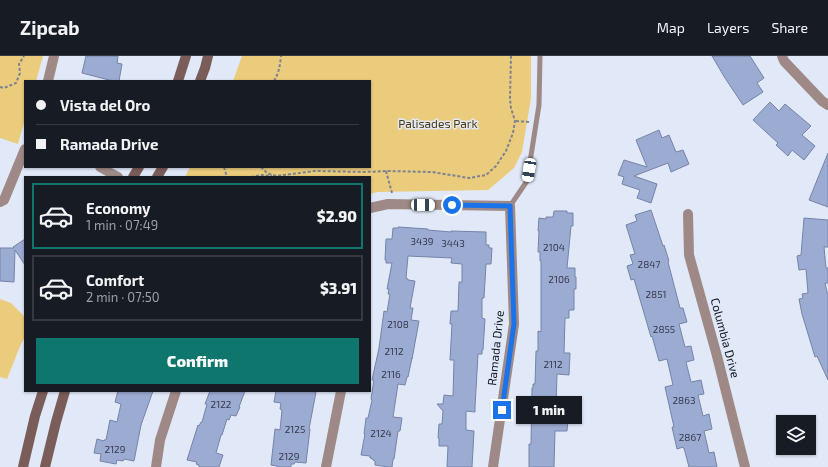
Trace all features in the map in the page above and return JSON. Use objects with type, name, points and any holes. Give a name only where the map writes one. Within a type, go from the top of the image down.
[{"type":"main road","points":[[178,80],[186,56]]},
{"type":"main road","points":[[200,80],[208,56]]},
{"type":"main road","points":[[23,467],[35,416],[43,392]]},
{"type":"main road","points":[[45,467],[65,392]]},
{"type":"street","points":[[48,80],[54,56]]},
{"type":"street","points":[[782,56],[784,61],[822,101],[828,105]]},
{"type":"street","points":[[0,202],[4,200],[24,151]]},
{"type":"street","points":[[102,168],[116,176]]},
{"type":"street","points":[[371,208],[388,204],[510,206]]},
{"type":"street","name":"Ramada Drive","points":[[493,467],[514,324],[510,206]]},
{"type":"street","name":"Columbia Drive","points":[[688,214],[689,255],[717,356],[745,467]]},
{"type":"street","points":[[156,467],[160,440],[176,392]]},
{"type":"street","points":[[326,467],[341,392]]},
{"type":"lane","points":[[510,206],[527,181],[539,105],[540,56]]},
{"type":"path","points":[[0,87],[4,88],[16,83],[20,73],[19,64],[24,56]]},
{"type":"path","points":[[275,80],[278,74],[281,56]]},
{"type":"path","points":[[256,176],[276,176],[315,171],[432,172],[469,178],[486,175],[496,166],[506,151],[513,133],[515,121],[510,100],[511,56]]},
{"type":"path","points":[[515,121],[536,123]]},
{"type":"path","points":[[262,168],[267,173],[276,176]]},
{"type":"path","points":[[386,171],[394,204]]},
{"type":"green space","points":[[0,56],[43,56],[36,80],[24,80],[24,123],[18,144],[0,138]]},
{"type":"green space","name":"Palisades Park","points":[[242,56],[531,56],[531,98],[522,152],[514,168],[488,190],[377,192],[371,194],[371,176],[186,176],[190,168],[371,168],[371,80],[233,80]]},
{"type":"green space","points":[[0,299],[11,303],[24,316],[24,339],[7,379],[0,377]]},
{"type":"building","points":[[86,56],[118,56],[117,63],[122,64],[119,80],[109,80],[82,73]]},
{"type":"building","points":[[712,56],[750,56],[764,78],[757,83],[763,92],[743,105]]},
{"type":"building","points":[[770,102],[779,111],[785,104],[811,126],[802,135],[815,146],[804,160],[792,150],[788,156],[776,145],[778,143],[753,120]]},
{"type":"building","points":[[659,130],[662,138],[669,135],[676,152],[683,150],[689,164],[671,172],[668,163],[634,176],[657,184],[651,203],[637,198],[640,190],[622,184],[624,177],[618,175],[624,160],[647,167],[636,140]]},
{"type":"building","points":[[828,153],[828,207],[809,200]]},
{"type":"building","points":[[651,210],[669,261],[668,262],[680,308],[683,308],[687,322],[679,324],[685,347],[691,346],[694,360],[686,362],[691,382],[701,380],[704,394],[698,395],[703,416],[709,414],[712,429],[704,431],[709,453],[714,452],[717,467],[689,467],[684,448],[677,449],[672,427],[674,427],[665,387],[673,385],[667,359],[659,361],[634,279],[631,280],[627,266],[633,264],[630,255],[635,254],[626,225],[637,221],[635,215]]},
{"type":"building","points":[[554,211],[567,211],[567,213],[573,213],[573,226],[571,226],[567,268],[575,268],[576,289],[574,289],[574,310],[569,310],[569,318],[565,318],[564,353],[570,353],[569,375],[557,374],[556,408],[571,408],[571,416],[568,419],[567,431],[555,431],[554,467],[529,467],[532,388],[533,384],[535,384],[538,331],[541,332],[541,261],[540,252],[538,252],[539,218],[546,219],[546,217],[553,217]]},
{"type":"building","points":[[804,218],[828,220],[828,247],[824,247],[826,268],[828,268],[828,283],[825,283],[828,296],[828,380],[817,356],[815,357],[799,299],[803,298],[802,294],[808,293],[806,269],[799,270],[797,256],[801,255]]},
{"type":"building","points":[[398,227],[451,232],[486,232],[486,245],[489,245],[489,248],[492,248],[491,264],[486,264],[484,298],[482,298],[482,318],[485,319],[483,350],[482,354],[478,354],[475,412],[466,411],[466,430],[474,431],[472,467],[447,467],[448,446],[439,446],[438,438],[439,424],[442,424],[443,411],[437,404],[443,404],[444,395],[453,396],[454,360],[450,360],[452,324],[450,324],[451,311],[458,311],[459,282],[462,282],[462,264],[451,263],[452,258],[408,256],[406,278],[408,280],[415,281],[410,308],[413,308],[411,320],[419,321],[408,377],[405,385],[398,384],[393,417],[402,418],[400,431],[398,431],[392,467],[375,465],[375,461],[370,458],[370,456],[361,455],[366,418],[368,418],[372,400],[374,380],[372,380],[379,348],[384,311],[387,312],[390,294],[388,294],[389,289],[387,289],[392,263],[386,263],[385,260],[386,239],[392,239],[393,228]]},
{"type":"building","points":[[24,240],[24,264],[15,250],[14,282],[0,281],[0,248],[14,248],[13,247]]},
{"type":"building","points":[[118,392],[153,392],[141,425],[134,461],[124,459],[123,461],[117,460],[116,464],[100,461],[101,454],[94,453],[97,439],[104,441],[106,440],[110,420],[117,422],[121,404],[115,402]]},
{"type":"building","points":[[210,392],[245,392],[236,416],[231,415],[229,420],[227,419],[221,435],[216,453],[223,455],[219,467],[199,467],[199,465],[196,464],[197,462],[187,460],[198,425],[199,426],[202,422],[207,404],[205,404]]},
{"type":"building","points":[[276,392],[316,392],[309,429],[306,463],[295,462],[294,464],[291,464],[291,467],[277,467],[271,465],[275,429],[280,430],[282,410],[280,409],[281,403],[274,402]]},
{"type":"route","points":[[452,205],[510,206],[514,324],[502,410]]}]
